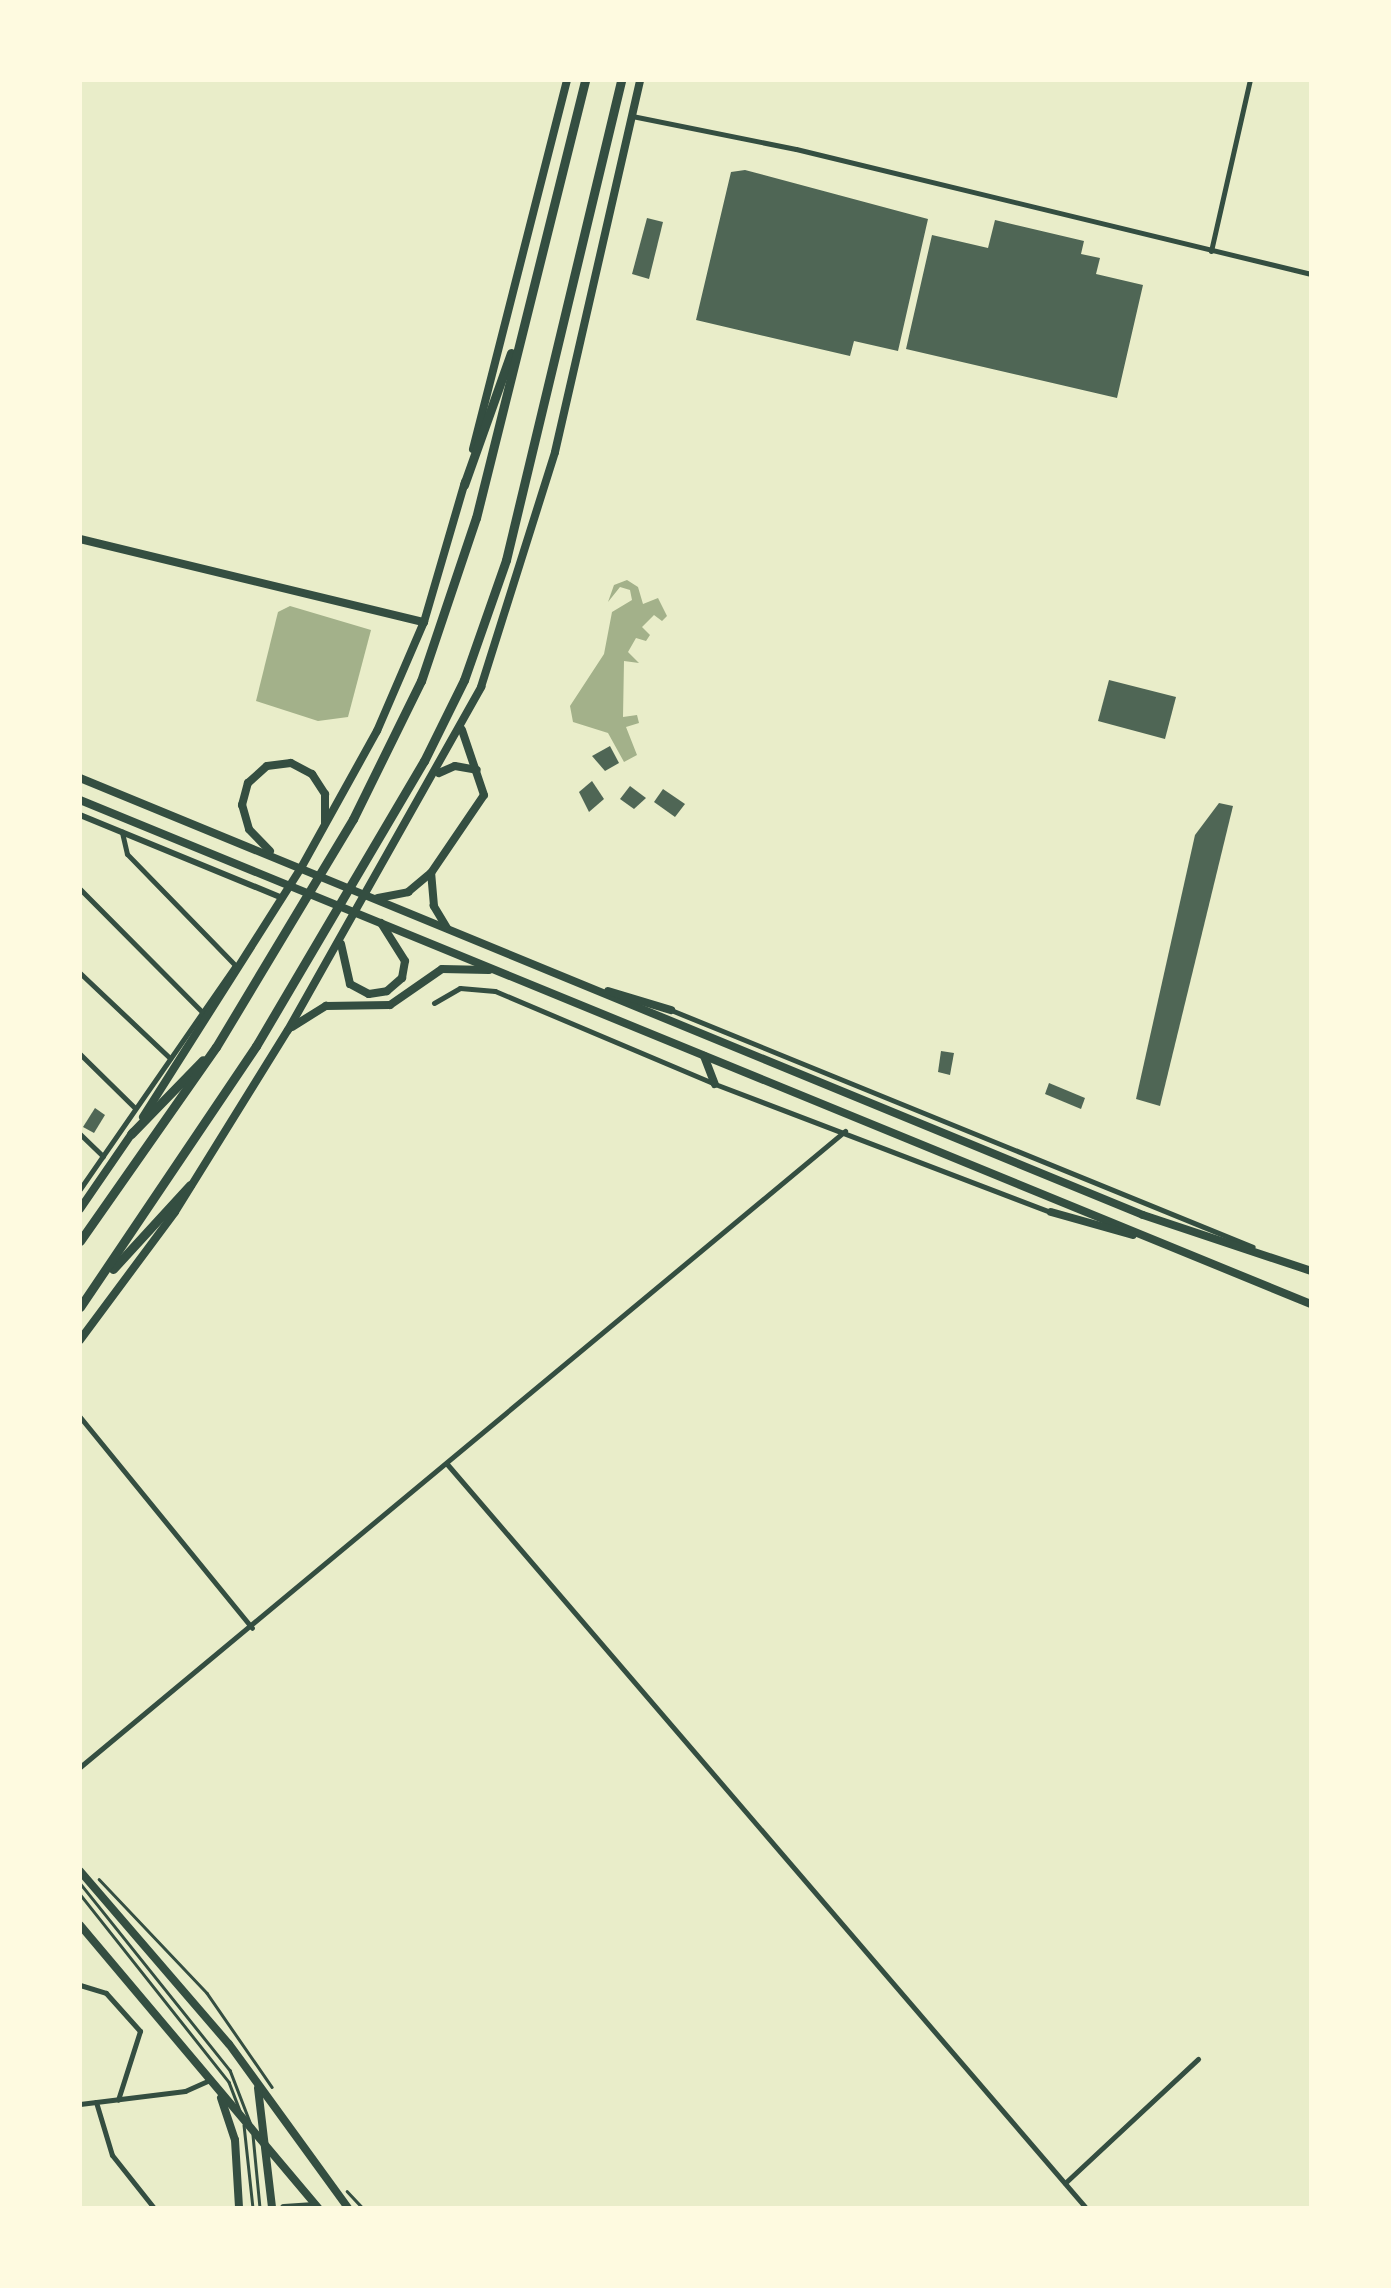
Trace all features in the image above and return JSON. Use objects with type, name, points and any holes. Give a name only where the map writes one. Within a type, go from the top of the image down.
[{"type":"highway","points":[[80,1241],[216,1047],[353,820],[420,681],[467,552],[585,80]]},
{"type":"highway","points":[[88,1297],[256,1046],[424,762],[464,680],[506,560],[621,80]]},
{"type":"highway","points":[[464,485],[526,313]]},
{"type":"highway","points":[[131,1134],[216,1047]]},
{"type":"highway","points":[[80,1307],[190,1186]]},
{"type":"main road","points":[[80,1209],[256,942],[377,732],[424,622],[464,485],[567,80]]},
{"type":"main road","points":[[80,1340],[190,1186],[288,1030],[462,729],[531,544],[640,80]]},
{"type":"main road","points":[[80,539],[424,622]]},
{"type":"main road","points":[[375,898],[408,892],[431,874],[450,838],[480,806],[479,772],[462,729]]},
{"type":"main road","points":[[281,859],[254,835],[242,812],[245,790],[263,768],[285,762],[312,774],[325,794],[324,827]]},
{"type":"main road","points":[[438,773],[462,766],[479,772]]},
{"type":"main road","points":[[80,778],[1143,1215],[1253,1247],[1311,1270]]},
{"type":"main road","points":[[80,800],[1311,1304]]},
{"type":"main road","points":[[431,874],[432,898],[447,928]]},
{"type":"main road","points":[[342,938],[340,960],[350,984],[369,994],[387,992],[402,978],[404,955],[378,920]]},
{"type":"main road","points":[[236,965],[256,942]]},
{"type":"main road","points":[[288,1030],[326,1006],[390,1005],[442,969],[502,972]]},
{"type":"main road","points":[[587,986],[670,1010]]},
{"type":"main road","points":[[704,1056],[715,1084]]},
{"type":"main road","points":[[1050,1212],[1148,1238]]},
{"type":"main road","points":[[80,1872],[256,2079],[348,2208]]},
{"type":"main road","points":[[80,1924],[318,2207]]},
{"type":"main road","points":[[256,2079],[268,2148],[272,2208]]},
{"type":"main road","points":[[218,2090],[234,2136],[239,2208]]},
{"type":"main road","points":[[284,2208],[318,2207]]},
{"type":"street","points":[[1210,251],[1250,80]]},
{"type":"street","points":[[631,116],[796,149],[1311,274]]},
{"type":"street","points":[[80,815],[282,898]]},
{"type":"street","points":[[80,1189],[236,965],[127,854],[122,832]]},
{"type":"street","points":[[80,889],[201,1011]]},
{"type":"street","points":[[80,972],[170,1058]]},
{"type":"street","points":[[434,1003],[460,988],[496,991],[715,1084],[846,1130],[1050,1212]]},
{"type":"street","points":[[670,1010],[1253,1247]]},
{"type":"street","points":[[80,1054],[135,1108]]},
{"type":"street","points":[[80,1767],[252,1628],[846,1130]]},
{"type":"street","points":[[80,1134],[103,1156]]},
{"type":"street","points":[[80,1417],[252,1628]]},
{"type":"street","points":[[447,1464],[1086,2208]]},
{"type":"street","points":[[80,1985],[106,1993],[140,2031],[118,2100]]},
{"type":"street","points":[[1065,2184],[1198,2059]]},
{"type":"street","points":[[80,2104],[185,2091],[210,2080]]},
{"type":"street","points":[[96,2102],[112,2155],[149,2207]]},
{"type":"lane","points":[[80,1882],[230,2070],[252,2128],[260,2208]]},
{"type":"lane","points":[[80,1894],[229,2082],[243,2118],[253,2208]]},
{"type":"shaded area","points":[[627,580],[638,587],[643,604],[658,598],[667,616],[662,621],[654,615],[642,627],[650,635],[646,641],[636,638],[628,652],[639,663],[624,661],[623,717],[637,715],[639,723],[626,727],[637,755],[624,762],[608,733],[573,722],[570,706],[604,654],[612,612],[632,600],[630,590],[620,587],[608,602],[614,585]]},
{"type":"shaded area","points":[[290,606],[371,630],[348,717],[318,721],[256,701],[278,612]]},
{"type":"building","points":[[745,170],[928,219],[898,351],[854,341],[850,356],[696,320],[731,172]]},
{"type":"building","points":[[647,218],[663,222],[649,279],[632,274]]},
{"type":"building","points":[[995,220],[1084,241],[1081,254],[1100,258],[1096,274],[1143,285],[1117,398],[906,349],[932,235],[988,248]]},
{"type":"building","points":[[1109,680],[1176,697],[1165,739],[1098,721]]},
{"type":"building","points":[[610,746],[619,763],[605,771],[592,756]]},
{"type":"building","points":[[592,781],[604,799],[589,812],[579,792]]},
{"type":"building","points":[[630,786],[646,798],[634,809],[620,799]]},
{"type":"building","points":[[663,789],[685,804],[675,817],[654,802]]},
{"type":"building","points":[[1219,803],[1233,806],[1160,1106],[1136,1099],[1195,835]]},
{"type":"building","points":[[941,1051],[954,1053],[950,1075],[938,1072]]},
{"type":"building","points":[[1049,1083],[1085,1098],[1081,1109],[1045,1094]]},
{"type":"building","points":[[95,1108],[105,1115],[94,1133],[83,1127]]}]
